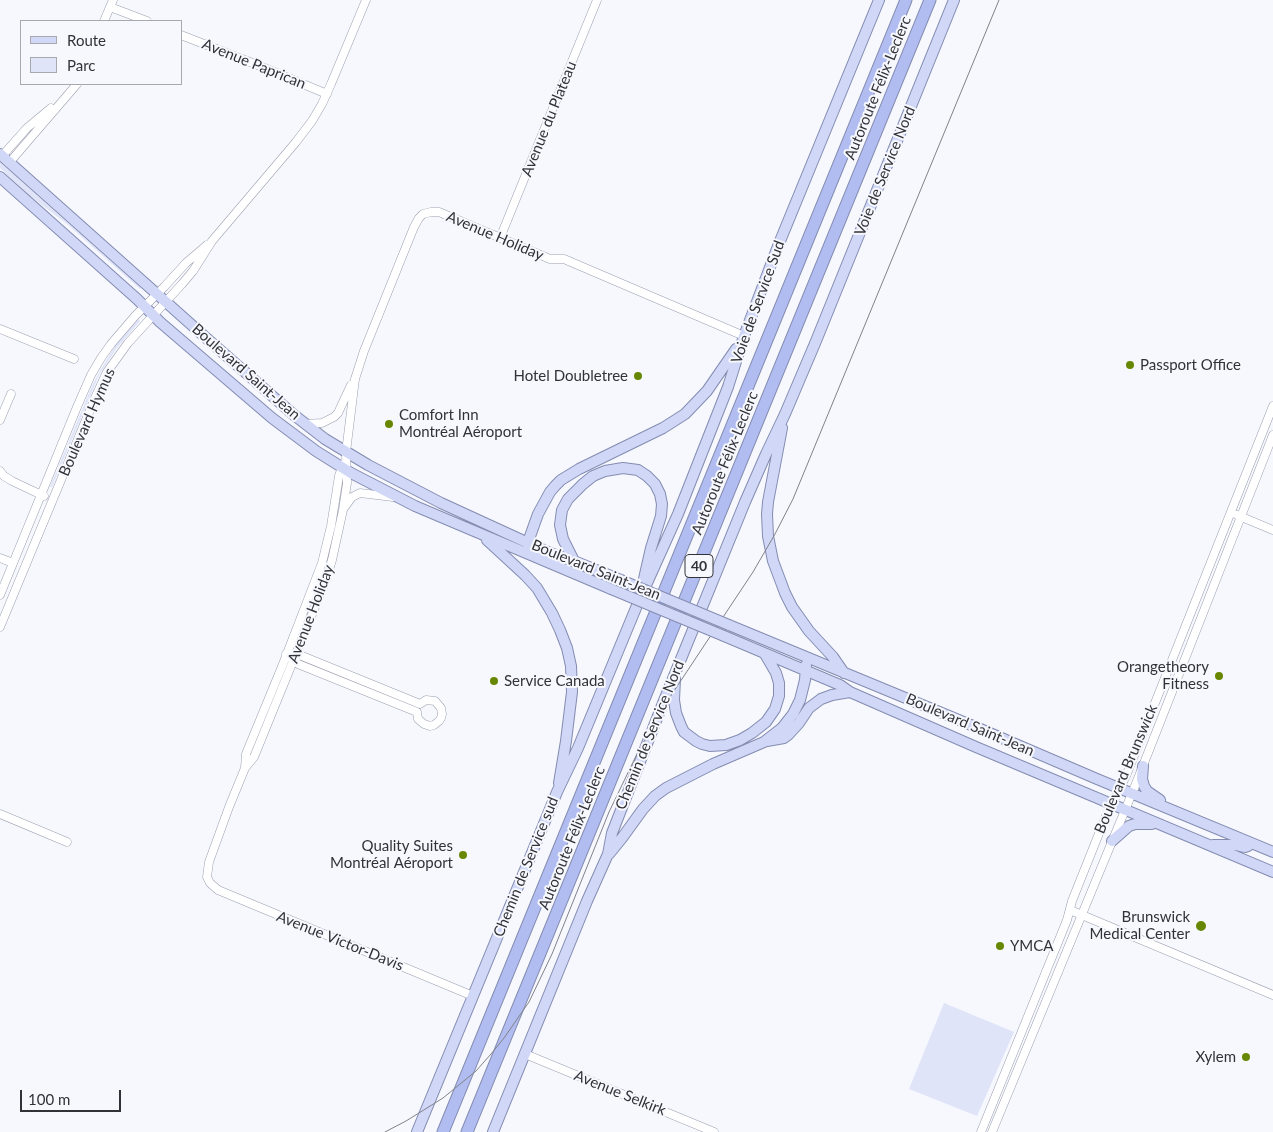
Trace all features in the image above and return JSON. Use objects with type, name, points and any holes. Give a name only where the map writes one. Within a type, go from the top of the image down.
[{"type":"highway","name":"Autoroute Félix-Leclerc","points":[[443,1132],[906,0]]},
{"type":"highway","name":"Autoroute Félix-Leclerc","points":[[467,1132],[930,0]]},
{"type":"main road","name":"Voie de Service Sud","points":[[638,603],[662,552],[728,387],[744,336],[778,246],[879,0]]},
{"type":"main road","name":"Voie de Service Nord","points":[[816,341],[954,0]]},
{"type":"main road","name":"Boulevard Saint-Jean","points":[[4,158],[305,424],[346,452],[409,487],[558,556],[616,578],[1273,852]]},
{"type":"main road","name":"Boulevard Saint-Jean","points":[[0,176],[153,315],[240,390],[286,429],[344,469],[434,516],[806,670],[850,692],[1273,872]]},
{"type":"main road","points":[[531,556],[528,542],[534,522],[550,492],[561,480],[663,428],[685,414],[700,400],[713,383],[744,336]]},
{"type":"main road","name":"Chemin de Service Nord","points":[[493,1132],[608,854],[612,833],[675,673],[745,502],[816,341]]},
{"type":"main road","points":[[785,414],[768,502],[767,526],[772,554],[783,588],[792,607],[844,673]]},
{"type":"main road","points":[[574,561],[563,539],[560,525],[562,510],[568,499],[593,476],[605,471],[628,468],[643,473],[658,489],[662,509],[638,603]]},
{"type":"main road","points":[[483,536],[537,588],[552,613],[567,648],[571,666],[572,692],[557,792]]},
{"type":"main road","name":"Chemin de Service sud","points":[[417,1132],[557,792],[578,748],[638,603]]},
{"type":"main road","points":[[675,673],[674,700],[676,712],[684,732],[702,744],[710,746],[726,745],[752,733],[766,722],[775,709],[779,696],[779,683],[776,673],[765,654]]},
{"type":"main road","points":[[764,742],[782,728],[797,707],[803,694],[806,658]]},
{"type":"main road","points":[[608,854],[622,838],[642,809],[666,788],[764,742],[784,738],[799,723],[809,708],[821,699],[850,692]]},
{"type":"main road","points":[[1142,766],[1142,782],[1147,791],[1184,815]]},
{"type":"main road","points":[[1112,841],[1129,826],[1156,823]]},
{"type":"main road","points":[[1208,845],[1236,845],[1243,847],[1250,843]]},
{"type":"street","name":"Boulevard Hymus","points":[[0,627],[103,379],[121,352],[193,271],[212,241],[301,136],[316,115],[327,94],[366,0]]},
{"type":"street","name":"Avenue du Plateau","points":[[500,238],[597,0]]},
{"type":"street","points":[[104,20],[112,3],[144,20]]},
{"type":"street","name":"Avenue Paprican","points":[[182,35],[327,94]]},
{"type":"street","points":[[4,158],[76,85]]},
{"type":"street","name":"Avenue Holiday","points":[[210,883],[207,877],[208,867],[245,768],[246,754],[322,563],[344,469],[355,379],[372,330],[414,226],[421,216],[431,212],[439,212],[550,259],[564,259],[744,336]]},
{"type":"street","name":"Boulevard Hymus","points":[[0,595],[96,366],[114,340],[144,306],[186,263],[212,241]]},
{"type":"street","points":[[0,329],[74,359]]},
{"type":"street","points":[[305,424],[322,423],[334,417],[338,413],[355,379]]},
{"type":"street","points":[[0,420],[11,394]]},
{"type":"street","name":"Boulevard Brunswick","points":[[982,1130],[1067,920],[1072,901],[1106,816],[1120,788],[1273,406]]},
{"type":"street","name":"Boulevard Brunswick","points":[[992,1132],[1112,841],[1273,435]]},
{"type":"street","name":"Avenue Holiday","points":[[245,768],[254,757],[329,570],[336,547],[343,510],[347,483],[344,469]]},
{"type":"street","points":[[0,471],[12,481],[53,500]]},
{"type":"street","points":[[343,510],[352,497],[360,493],[396,497]]},
{"type":"street","points":[[1231,512],[1273,530]]},
{"type":"street","points":[[0,558],[13,563]]},
{"type":"street","points":[[286,654],[294,658],[298,664],[418,708]]},
{"type":"street","points":[[0,814],[67,842]]},
{"type":"street","name":"Avenue Victor-Davis","points":[[210,883],[218,890],[248,903],[473,996]]},
{"type":"street","points":[[1070,910],[1273,995]]},
{"type":"street","name":"Avenue Selkirk","points":[[525,1054],[714,1132]]},
{"type":"street","points":[[982,1130],[992,1132]]},
{"type":"green space","points":[[0,162],[141,288],[67,224],[30,196],[0,168]]},
{"type":"green space","points":[[138,319],[140,321],[116,349],[99,375],[52,487],[50,487],[92,386],[118,342]]},
{"type":"green space","points":[[944,1003],[1014,1032],[977,1116],[909,1089]]},
{"type":"tram line","points":[[385,1132],[443,1098],[476,1071],[504,1038],[529,1002],[552,954],[609,812],[636,756],[664,706],[753,572],[793,499],[999,0]]},
{"type":"place","name":"Passport Office","points":[[1130,365]]},
{"type":"place","name":"Hotel Doubletree","points":[[638,376]]},
{"type":"place","name":"Comfort Inn Montréal Aéroport","points":[[389,424]]},
{"type":"place","name":"Orangetheory Fitness","points":[[1219,676]]},
{"type":"place","name":"Service Canada","points":[[494,681]]},
{"type":"place","name":"Quality Suites Montréal Aéroport","points":[[463,855]]},
{"type":"place","name":"Brunswick Medical Center","points":[[1201,926]]},
{"type":"place","name":"YMCA","points":[[1000,946]]},
{"type":"place","name":"Xylem","points":[[1246,1057]]}]
